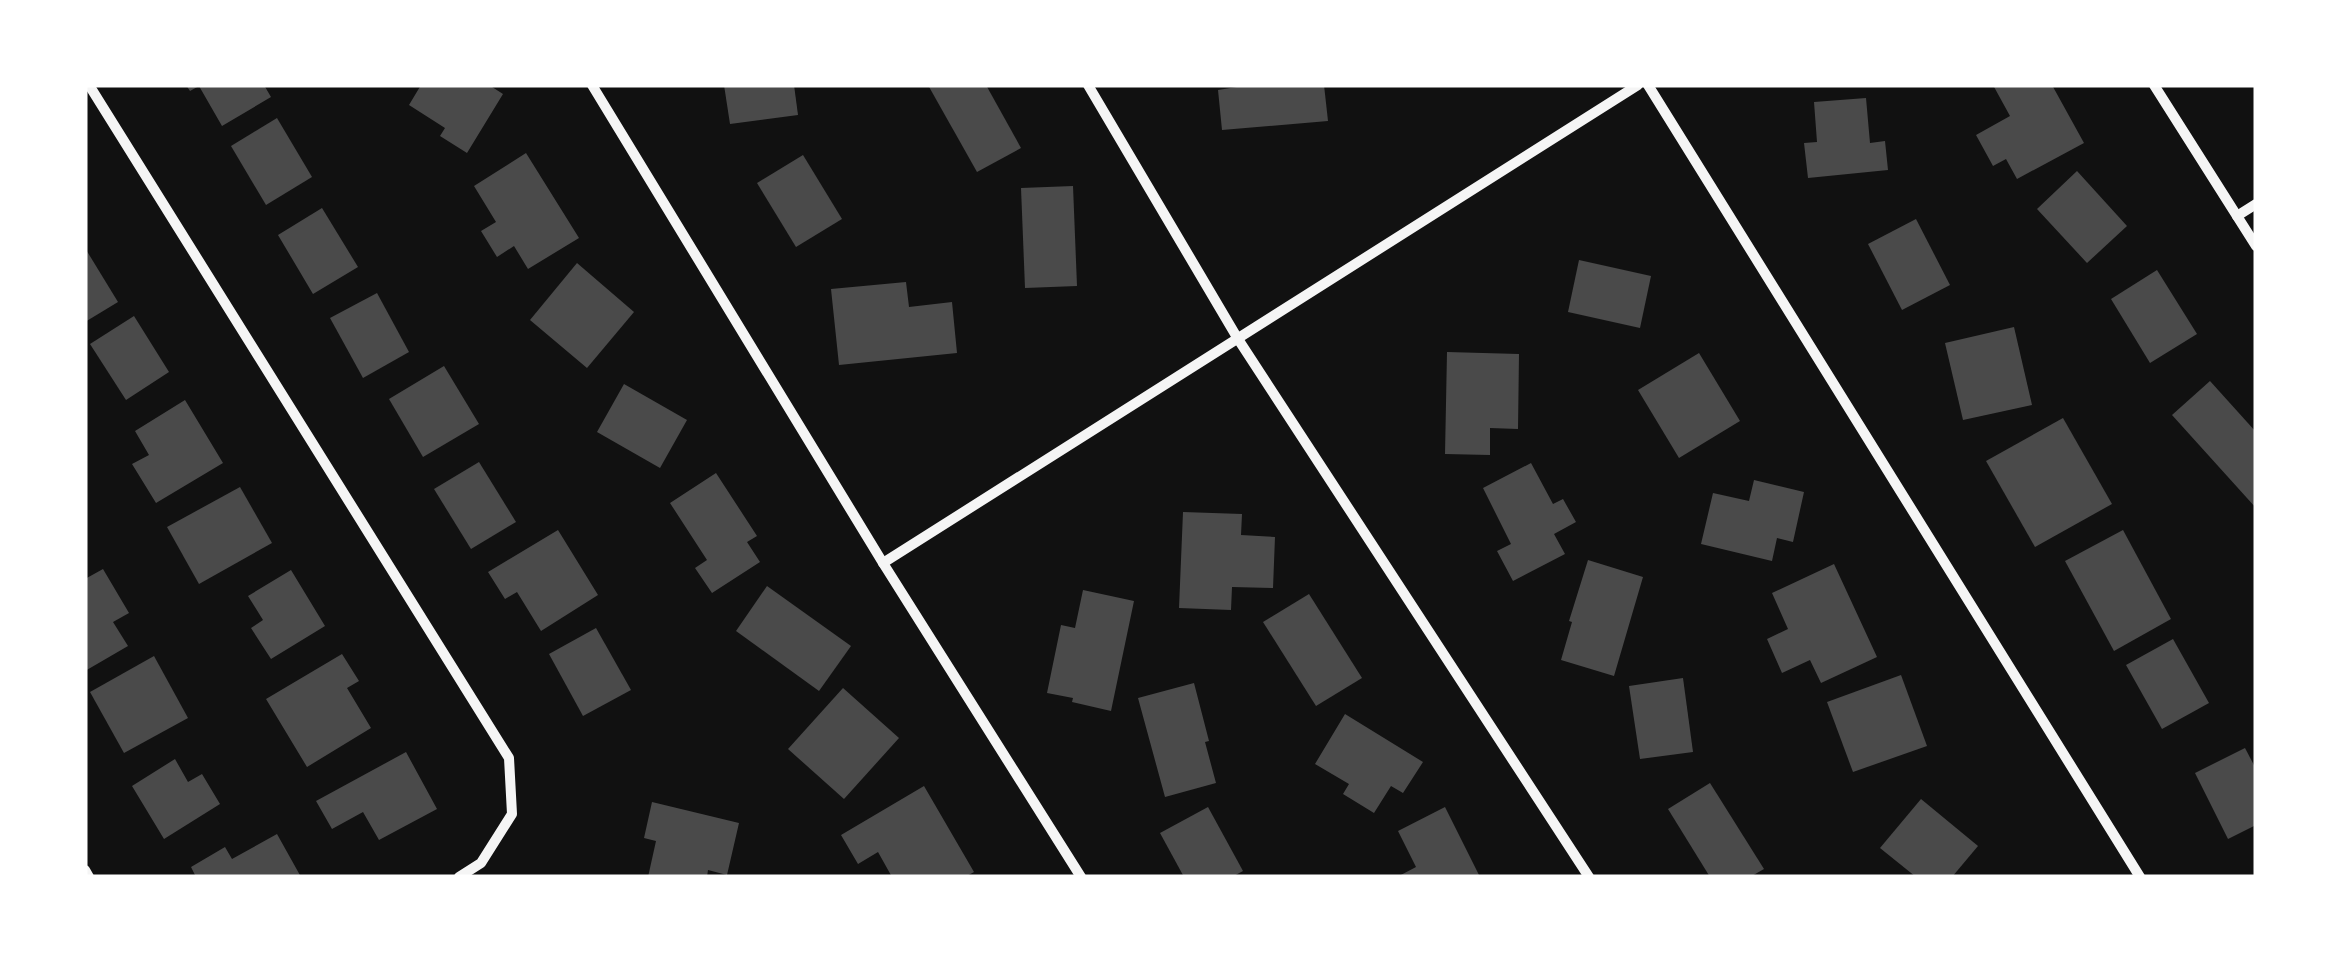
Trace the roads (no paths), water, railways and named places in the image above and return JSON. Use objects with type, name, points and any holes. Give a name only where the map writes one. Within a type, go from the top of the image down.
[{"type":"street","points":[[90,85],[509,758],[512,814],[481,863],[459,877]]},
{"type":"street","points":[[592,85],[883,563],[1081,877]]},
{"type":"street","points":[[1088,85],[1238,339],[1589,877]]},
{"type":"street","points":[[883,563],[1638,85]]},
{"type":"street","points":[[1648,85],[2140,877]]},
{"type":"street","points":[[2154,85],[2256,246]]},
{"type":"street","points":[[2236,216],[2256,204]]},
{"type":"street","points":[[85,870],[89,877]]}]
